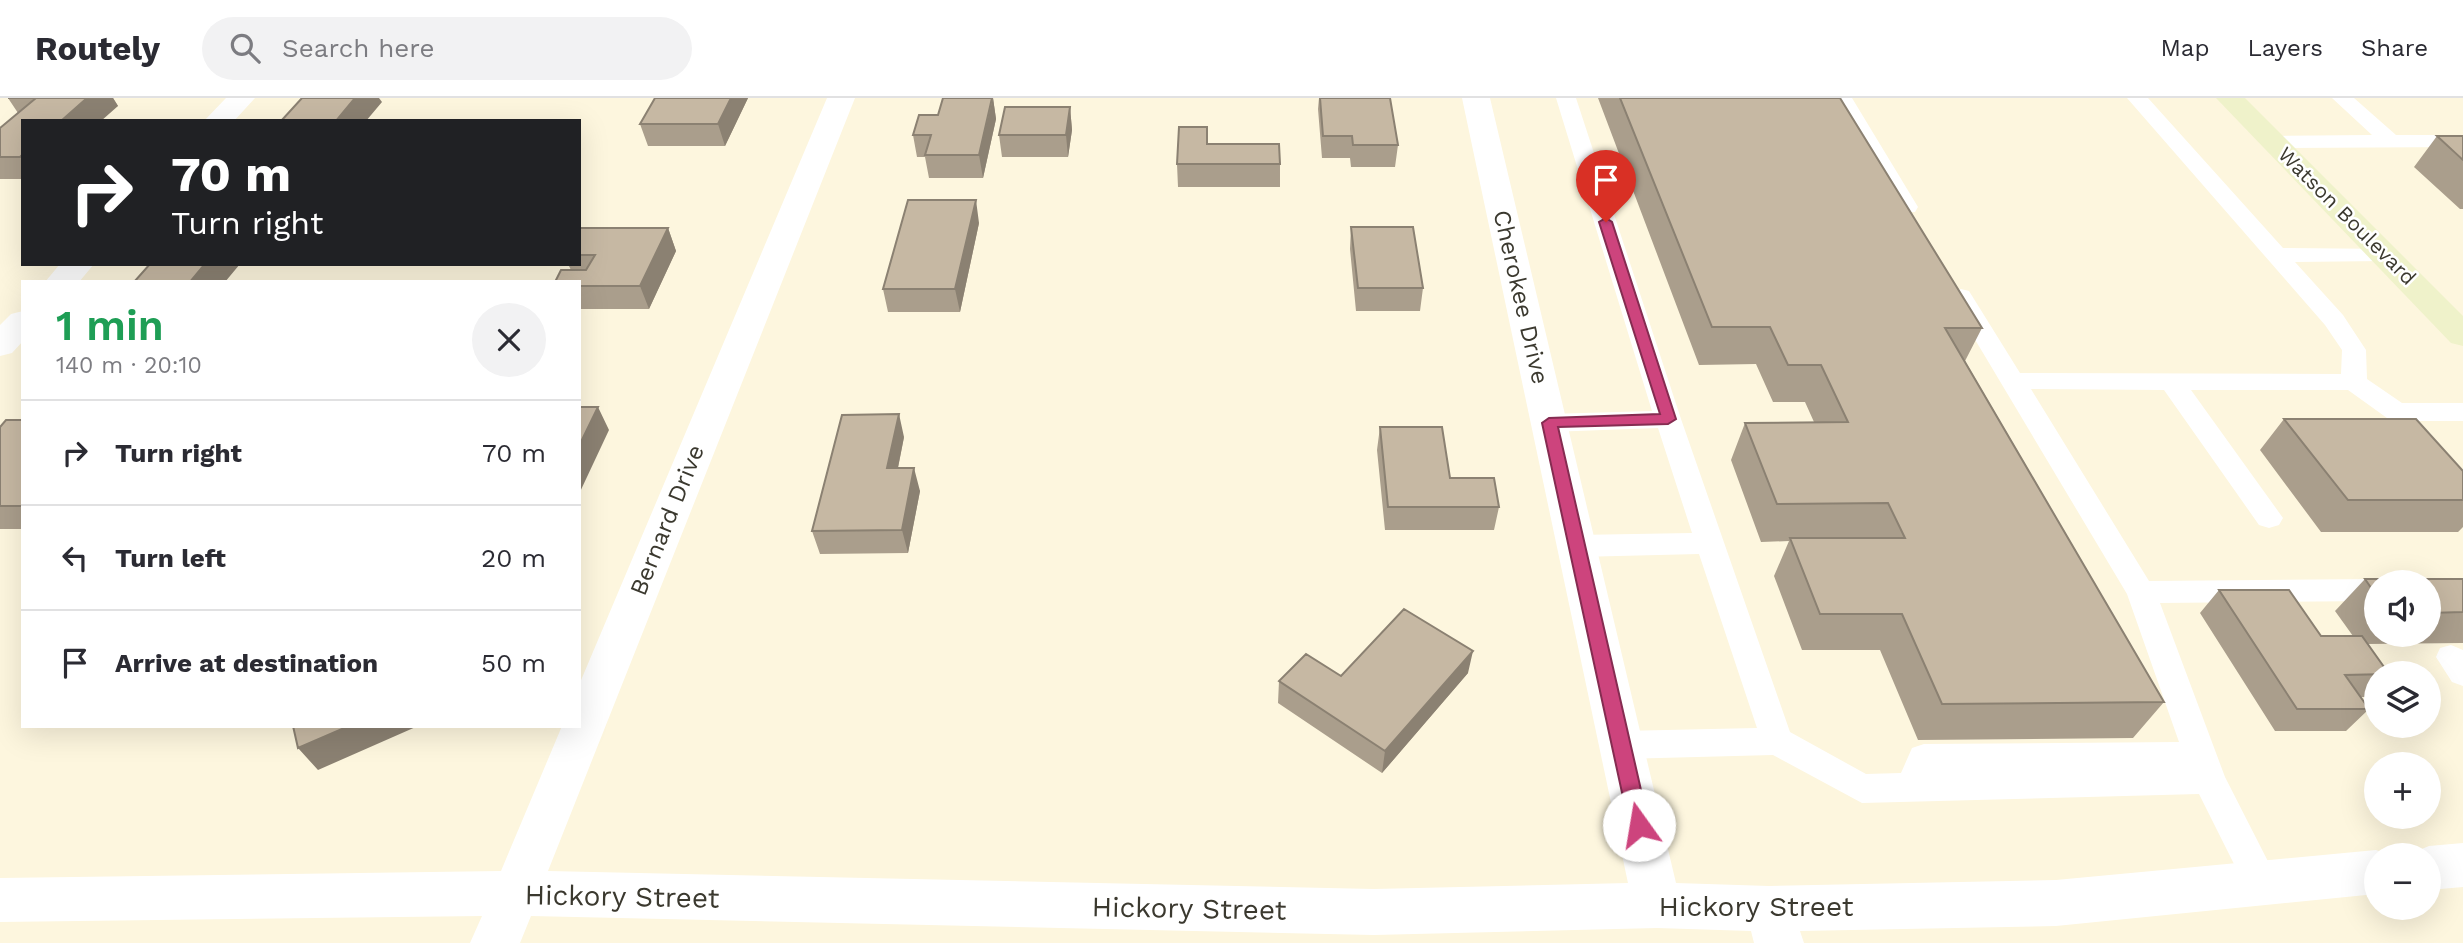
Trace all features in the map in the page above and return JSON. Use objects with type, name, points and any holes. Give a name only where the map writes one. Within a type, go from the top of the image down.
[{"type":"main road","name":"Watson Boulevard","points":[[2230,98],[2463,335]]},
{"type":"street","points":[[221,119],[241,98]]},
{"type":"street","name":"Bernard Drive","points":[[495,943],[841,98]]},
{"type":"street","name":"Cherokee Drive","points":[[1476,98],[1657,905]]},
{"type":"street","points":[[63,280],[76,266]]},
{"type":"street","points":[[0,345],[21,323]]},
{"type":"street","points":[[2441,867],[2463,865]]},
{"type":"street","name":"Hickory Street","points":[[0,900],[514,893],[1375,928],[1657,905],[1774,926],[2056,903],[2364,873]]},
{"type":"lane","points":[[1566,98],[1668,419],[1777,741]]},
{"type":"lane","points":[[1842,98],[1917,223]]},
{"type":"lane","points":[[2137,98],[2334,320],[2354,350],[2354,382]]},
{"type":"lane","points":[[2342,98],[2390,141]]},
{"type":"lane","points":[[2273,142],[2463,141]]},
{"type":"lane","points":[[2277,255],[2384,254]]},
{"type":"lane","points":[[1950,277],[2141,592],[2205,767],[2260,881]]},
{"type":"lane","points":[[2013,381],[2354,382],[2396,412],[2463,488]]},
{"type":"lane","points":[[2171,381],[2269,518]]},
{"type":"lane","points":[[2396,412],[2463,412]]},
{"type":"lane","points":[[1549,423],[1668,419]]},
{"type":"lane","points":[[1577,546],[1710,543]]},
{"type":"lane","points":[[2141,592],[2364,590]]},
{"type":"lane","points":[[1621,745],[1777,741],[1861,789],[1911,788],[2205,767]]},
{"type":"building","points":[[36,98],[87,98],[63,119],[21,119],[20,157],[0,157],[0,128]]},
{"type":"building","points":[[302,98],[355,98],[338,119],[283,119]]},
{"type":"building","points":[[655,98],[731,98],[718,124],[640,124]]},
{"type":"building","points":[[943,98],[992,98],[979,155],[925,155],[931,135],[913,135],[919,115],[938,115]]},
{"type":"building","points":[[1320,98],[1390,98],[1398,145],[1353,145],[1352,136],[1323,136]]},
{"type":"building","points":[[1620,98],[1840,98],[1982,328],[1945,328],[2164,702],[1942,704],[1902,614],[1820,614],[1790,538],[1905,538],[1888,503],[1777,504],[1745,423],[1848,422],[1821,365],[1788,365],[1770,327],[1712,327]]},
{"type":"building","points":[[1005,107],[1070,107],[1066,135],[999,135]]},
{"type":"building","points":[[1179,127],[1207,127],[1207,144],[1279,144],[1280,164],[1177,164]]},
{"type":"building","points":[[2437,136],[2463,136],[2463,160]]},
{"type":"building","points":[[908,200],[976,200],[955,289],[883,289]]},
{"type":"building","points":[[1351,227],[1413,227],[1423,288],[1358,288]]},
{"type":"building","points":[[581,228],[668,228],[640,286],[581,286],[581,280],[556,280],[561,270],[586,270],[595,255],[581,255]]},
{"type":"building","points":[[148,266],[203,266],[192,280],[136,280]]},
{"type":"building","points":[[581,407],[598,407],[581,442]]},
{"type":"building","points":[[899,414],[887,468],[914,468],[902,530],[812,531],[842,415]]},
{"type":"building","points":[[2284,419],[2416,419],[2463,471],[2463,500],[2348,500]]},
{"type":"building","points":[[6,420],[21,420],[21,506],[0,506],[0,427]]},
{"type":"building","points":[[1380,427],[1442,427],[1450,478],[1494,478],[1499,507],[1388,507]]},
{"type":"building","points":[[2441,579],[2463,579],[2463,612],[2441,613]]},
{"type":"building","points":[[2219,590],[2289,590],[2321,636],[2362,636],[2364,647],[2370,647],[2380,661],[2364,661],[2364,675],[2345,675],[2364,702],[2364,709],[2297,709]]},
{"type":"building","points":[[1404,609],[1473,651],[1385,751],[1279,681],[1306,654],[1341,676]]},
{"type":"building","points":[[293,728],[344,728],[298,748]]},
{"type":"route","points":[[1606,222],[1668,419],[1549,423],[1639,825]]}]
